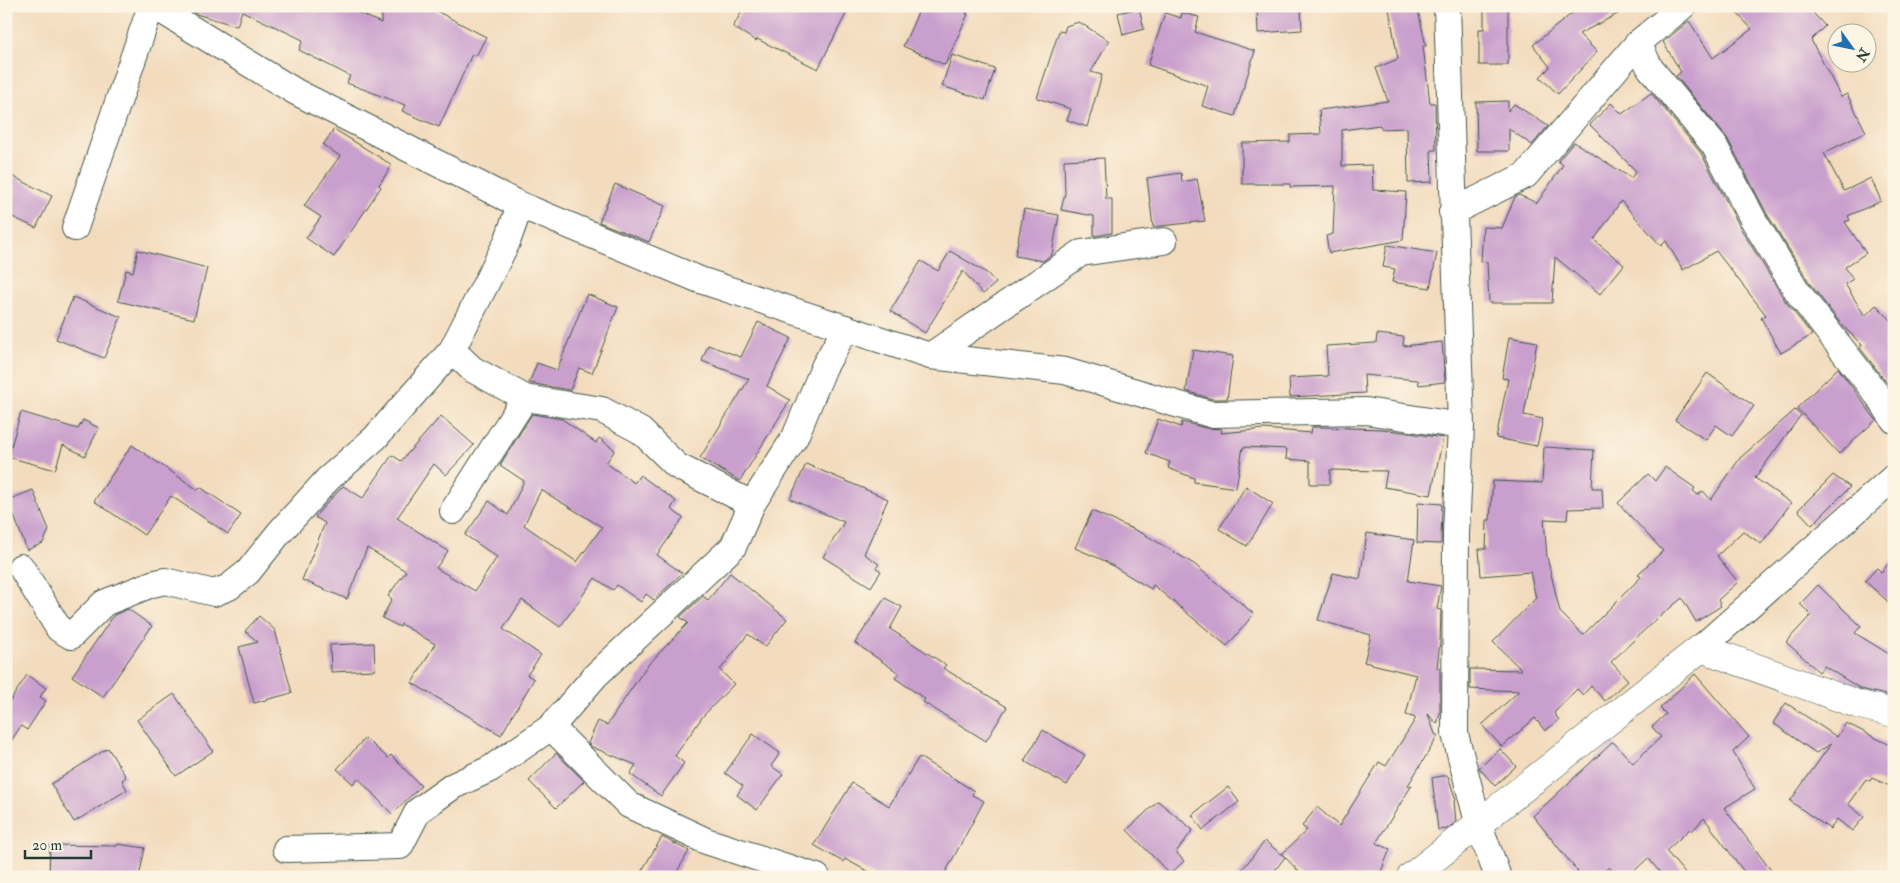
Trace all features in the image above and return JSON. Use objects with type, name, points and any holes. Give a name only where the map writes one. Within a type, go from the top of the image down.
[{"type":"street","points":[[75,228],[153,6],[296,92],[520,205],[700,280],[930,356],[1064,371],[1210,414],[1366,411],[1461,426]]},
{"type":"street","points":[[1447,6],[1452,212],[1461,426],[1456,533],[1455,734],[1478,822],[1498,877]]},
{"type":"street","points":[[1452,212],[1526,175],[1638,43],[1684,6]]},
{"type":"street","points":[[1638,43],[1650,68],[1714,145],[1754,222],[1799,294],[1879,397],[1894,420]]},
{"type":"street","points":[[21,567],[58,629],[71,636],[104,603],[152,584],[166,581],[214,593],[229,587],[248,572],[279,533],[328,479],[375,438],[452,350],[508,242],[520,205]]},
{"type":"street","points":[[930,356],[1081,253],[1164,241]]},
{"type":"street","points":[[286,848],[400,846],[418,811],[453,786],[490,769],[551,727],[596,675],[733,547],[752,504],[796,437],[824,367],[846,328]]},
{"type":"street","points":[[452,350],[472,368],[525,398],[602,410],[641,432],[676,466],[752,504]]},
{"type":"street","points":[[453,511],[525,398]]},
{"type":"street","points":[[1411,877],[1700,648],[1894,477]]},
{"type":"street","points":[[1700,648],[1860,705],[1894,713]]},
{"type":"street","points":[[551,727],[628,805],[706,841],[817,877]]},
{"type":"building","points":[[186,6],[343,6],[381,23],[383,6],[427,6],[486,37],[476,56],[472,54],[439,127],[402,111],[405,105],[347,83],[350,76],[299,50],[303,40],[242,11],[237,26],[196,14]]},
{"type":"building","points":[[745,6],[850,6],[818,69],[757,39],[756,41],[733,27]]},
{"type":"building","points":[[921,6],[969,6],[966,14],[968,14],[945,65],[903,46]]},
{"type":"building","points":[[1257,6],[1301,6],[1302,30],[1258,33]]},
{"type":"building","points":[[1401,6],[1417,6],[1426,46],[1423,46],[1430,103],[1435,103],[1436,150],[1431,150],[1432,182],[1408,183],[1407,128],[1381,129],[1380,125],[1342,130],[1342,166],[1372,165],[1373,190],[1406,192],[1403,240],[1329,253],[1326,236],[1333,234],[1335,186],[1290,187],[1290,184],[1242,184],[1242,143],[1290,142],[1290,135],[1321,134],[1319,110],[1388,101],[1376,68],[1398,59],[1389,9]]},
{"type":"building","points":[[1484,6],[1508,6],[1508,65],[1479,65],[1479,29],[1484,29]]},
{"type":"building","points":[[1581,6],[1633,6],[1579,34],[1597,52],[1558,94],[1540,77],[1550,67],[1533,45]]},
{"type":"building","points":[[1730,6],[1807,6],[1825,26],[1811,40],[1841,97],[1847,94],[1866,132],[1824,153],[1844,191],[1871,178],[1881,201],[1848,216],[1850,220],[1845,222],[1866,253],[1845,267],[1853,279],[1845,284],[1865,316],[1876,305],[1894,323],[1894,392],[1860,348],[1862,345],[1841,324],[1811,285],[1767,214],[1727,138],[1676,76],[1681,72],[1663,42],[1689,21],[1713,58],[1752,29]]},
{"type":"building","points":[[1139,8],[1144,29],[1123,35],[1118,13]]},
{"type":"building","points":[[1165,13],[1181,18],[1182,13],[1199,17],[1195,32],[1255,51],[1235,116],[1202,106],[1208,86],[1148,65]]},
{"type":"building","points":[[1079,22],[1109,41],[1091,72],[1102,75],[1087,127],[1067,120],[1071,109],[1037,98],[1059,31],[1064,32],[1066,26]]},
{"type":"building","points":[[952,55],[995,69],[985,100],[942,86]]},
{"type":"building","points":[[1651,93],[1701,153],[1741,229],[1786,302],[1812,335],[1781,353],[1761,318],[1766,315],[1716,251],[1683,270],[1666,241],[1661,246],[1621,201],[1594,240],[1624,265],[1600,294],[1555,257],[1552,303],[1489,303],[1487,262],[1481,261],[1483,227],[1502,228],[1515,197],[1519,195],[1537,203],[1563,165],[1558,161],[1574,142],[1631,178],[1636,171],[1590,125],[1611,103],[1622,114]]},
{"type":"building","points":[[1508,101],[1508,111],[1514,104],[1548,126],[1532,145],[1509,129],[1509,151],[1477,151],[1476,102]]},
{"type":"building","points":[[334,129],[392,165],[379,185],[381,187],[334,257],[306,238],[321,217],[304,206],[340,156],[323,145]]},
{"type":"building","points":[[1104,158],[1106,199],[1112,199],[1112,233],[1094,236],[1094,216],[1061,210],[1065,193],[1064,160]]},
{"type":"building","points":[[6,173],[52,196],[36,228],[6,214]]},
{"type":"building","points":[[1181,173],[1182,182],[1197,179],[1205,221],[1153,227],[1147,178]]},
{"type":"building","points":[[615,184],[665,206],[649,242],[599,222]]},
{"type":"building","points":[[1024,209],[1059,215],[1052,254],[1043,261],[1015,256]]},
{"type":"building","points":[[1387,245],[1437,253],[1430,288],[1392,282],[1395,269],[1383,267]]},
{"type":"building","points":[[138,250],[207,268],[194,319],[118,301],[126,270],[133,272]]},
{"type":"building","points":[[950,251],[987,273],[996,283],[983,294],[963,271],[925,333],[890,311],[921,261],[938,271]]},
{"type":"building","points":[[587,294],[618,307],[592,373],[579,368],[570,390],[529,383],[537,363],[557,370]]},
{"type":"building","points":[[73,297],[121,317],[104,358],[56,339]]},
{"type":"building","points":[[758,322],[791,338],[767,386],[790,400],[740,481],[700,458],[749,379],[702,361],[708,345],[741,357]]},
{"type":"building","points":[[1377,334],[1404,337],[1403,346],[1442,342],[1445,382],[1419,385],[1418,380],[1364,375],[1365,393],[1290,397],[1289,378],[1328,376],[1326,346],[1376,343]]},
{"type":"building","points":[[1509,337],[1537,342],[1524,415],[1543,419],[1537,446],[1496,438],[1508,379],[1502,378]]},
{"type":"building","points":[[1193,350],[1233,356],[1227,399],[1212,399],[1186,391]]},
{"type":"building","points":[[1838,368],[1876,420],[1839,454],[1797,408]]},
{"type":"building","points":[[1707,373],[1754,406],[1732,436],[1716,425],[1706,440],[1675,420]]},
{"type":"building","points":[[1795,410],[1801,415],[1755,478],[1791,503],[1761,544],[1743,531],[1717,556],[1738,582],[1718,600],[1721,606],[1696,622],[1682,598],[1652,623],[1611,662],[1628,680],[1605,701],[1591,686],[1583,695],[1577,689],[1554,713],[1559,720],[1545,731],[1535,718],[1502,747],[1482,725],[1519,691],[1470,689],[1470,669],[1522,670],[1493,642],[1536,598],[1530,572],[1481,576],[1479,549],[1486,549],[1487,520],[1490,520],[1493,481],[1542,483],[1544,447],[1594,450],[1592,488],[1602,488],[1603,508],[1568,509],[1567,520],[1544,519],[1547,557],[1560,612],[1583,635],[1641,577],[1638,574],[1663,551],[1618,503],[1648,474],[1655,481],[1665,467],[1695,488],[1693,491],[1698,495],[1703,491],[1711,500],[1740,458]]},
{"type":"building","points":[[21,412],[78,429],[83,420],[99,428],[85,456],[63,445],[55,470],[8,457]]},
{"type":"building","points":[[532,414],[562,419],[596,443],[599,438],[615,450],[606,463],[634,483],[640,475],[676,501],[671,509],[683,518],[657,555],[682,573],[654,600],[646,594],[641,602],[617,585],[613,590],[595,578],[560,627],[522,600],[503,629],[541,655],[527,675],[534,679],[501,735],[412,683],[435,644],[401,624],[400,627],[382,618],[392,599],[388,596],[406,571],[367,548],[347,599],[302,580],[325,523],[315,517],[317,514],[343,486],[363,498],[392,455],[401,461],[441,416],[474,445],[446,475],[434,464],[397,518],[448,551],[436,568],[475,591],[497,557],[465,535],[489,501],[508,515],[524,481],[500,465]],"holes":[[[541,490],[602,527],[577,562],[524,525]]]},
{"type":"building","points":[[1158,419],[1181,427],[1182,422],[1206,428],[1222,429],[1221,433],[1264,429],[1311,433],[1312,427],[1320,427],[1382,429],[1443,438],[1431,495],[1384,487],[1387,471],[1330,470],[1330,484],[1310,484],[1310,461],[1286,459],[1287,449],[1243,447],[1236,488],[1194,482],[1194,478],[1168,468],[1170,462],[1146,453]]},
{"type":"building","points":[[132,445],[198,490],[200,487],[241,515],[228,534],[171,496],[144,535],[94,501]]},
{"type":"building","points":[[806,464],[888,499],[864,554],[879,564],[876,568],[881,571],[871,587],[823,557],[844,522],[790,499]]},
{"type":"building","points":[[1833,475],[1850,487],[1812,525],[1798,510]]},
{"type":"building","points":[[1246,486],[1273,504],[1247,546],[1219,529]]},
{"type":"building","points":[[33,490],[49,530],[43,543],[27,550],[8,500]]},
{"type":"building","points":[[1418,502],[1442,504],[1441,544],[1417,543]]},
{"type":"building","points":[[1092,511],[1144,534],[1194,564],[1254,614],[1227,646],[1153,585],[1151,589],[1103,560],[1075,548]]},
{"type":"building","points":[[1367,533],[1414,540],[1408,581],[1441,586],[1437,609],[1441,610],[1437,668],[1440,668],[1440,713],[1437,724],[1428,714],[1435,734],[1438,736],[1407,787],[1412,785],[1376,843],[1390,849],[1379,877],[1304,877],[1282,854],[1307,830],[1302,826],[1317,807],[1339,826],[1379,762],[1386,766],[1416,718],[1406,715],[1416,675],[1364,662],[1371,635],[1318,620],[1333,573],[1360,579]]},
{"type":"building","points":[[1894,558],[1894,607],[1865,581],[1877,568],[1881,572]]},
{"type":"building","points":[[730,573],[787,619],[765,647],[748,634],[720,670],[734,684],[703,716],[675,756],[684,763],[661,796],[630,774],[636,765],[592,747],[588,743],[598,721],[607,725],[646,667],[688,623],[680,617],[703,596],[708,600]]},
{"type":"building","points":[[1818,585],[1861,626],[1855,633],[1894,657],[1894,690],[1890,696],[1861,689],[1824,666],[1819,672],[1786,642],[1811,615],[1800,604]]},
{"type":"building","points":[[885,598],[902,607],[890,629],[946,665],[943,668],[1007,707],[986,741],[923,702],[925,699],[895,678],[899,673],[855,643]]},
{"type":"building","points":[[128,609],[152,626],[103,697],[72,676],[114,615]]},
{"type":"building","points":[[259,616],[275,630],[292,693],[254,703],[239,647],[258,642],[245,631]]},
{"type":"building","points":[[374,643],[375,670],[331,672],[330,645]]},
{"type":"building","points":[[1695,674],[1749,737],[1733,752],[1755,789],[1724,808],[1776,877],[1748,877],[1704,818],[1692,831],[1690,829],[1666,851],[1688,877],[1664,877],[1648,858],[1628,877],[1618,877],[1609,867],[1598,877],[1582,877],[1533,816],[1613,742],[1633,763],[1661,737],[1652,727],[1666,714],[1660,708]]},
{"type":"building","points":[[27,675],[46,688],[40,697],[46,701],[27,730],[21,726],[6,748],[6,707]]},
{"type":"building","points":[[174,694],[213,751],[176,776],[137,720]]},
{"type":"building","points":[[1786,703],[1837,737],[1846,723],[1894,747],[1894,788],[1872,778],[1870,781],[1866,779],[1848,804],[1864,817],[1852,831],[1837,819],[1830,829],[1790,801],[1831,744],[1816,753],[1773,723]]},
{"type":"building","points":[[1043,730],[1085,755],[1067,785],[1024,761]]},
{"type":"building","points":[[753,734],[780,753],[771,766],[783,774],[757,810],[737,795],[743,786],[725,773]]},
{"type":"building","points":[[365,738],[388,758],[391,755],[421,786],[392,814],[358,778],[353,784],[337,769]]},
{"type":"building","points":[[108,748],[126,777],[122,780],[127,790],[74,822],[51,784]]},
{"type":"building","points":[[1500,749],[1516,766],[1495,786],[1479,768]]},
{"type":"building","points":[[556,753],[584,781],[556,808],[529,781]]},
{"type":"building","points":[[919,757],[974,791],[972,795],[984,801],[943,877],[878,877],[845,859],[843,862],[814,845],[852,783],[889,806]]},
{"type":"building","points":[[1448,776],[1456,800],[1454,801],[1456,822],[1447,829],[1438,830],[1432,778]]},
{"type":"building","points":[[1228,787],[1239,802],[1203,830],[1192,815]]},
{"type":"building","points":[[1158,801],[1193,830],[1176,852],[1184,861],[1170,874],[1127,830]]},
{"type":"building","points":[[662,837],[689,851],[674,877],[638,877]]},
{"type":"building","points":[[1265,841],[1285,857],[1270,877],[1236,877]]},
{"type":"building","points":[[118,844],[145,848],[139,877],[49,877],[50,845],[117,846]]}]
